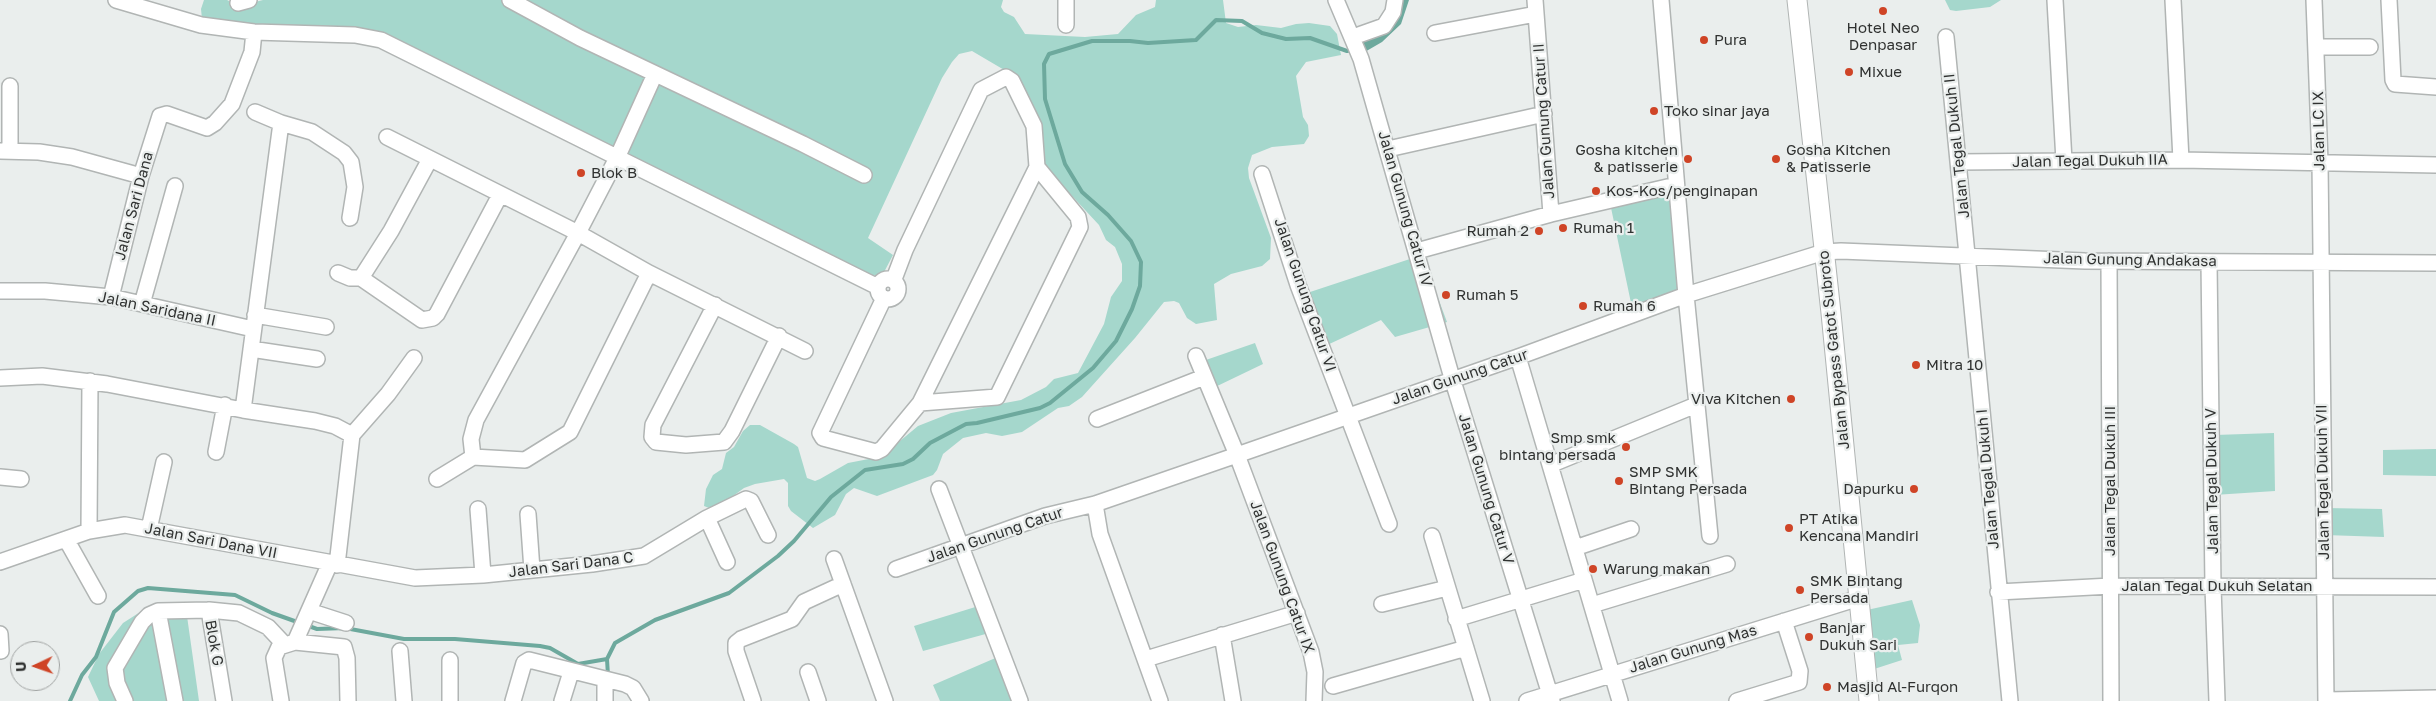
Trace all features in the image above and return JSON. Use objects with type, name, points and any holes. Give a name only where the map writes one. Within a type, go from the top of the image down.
[{"type":"main road","name":"Jalan Bypass Gatot Subroto","points":[[1797,0],[1870,701]]},
{"type":"street","points":[[116,0],[201,25],[254,32],[355,35],[381,40],[881,292]]},
{"type":"street","points":[[510,0],[580,38],[864,175]]},
{"type":"street","points":[[1066,0],[1066,25]]},
{"type":"street","name":"Jalan Gunung Catur IV","points":[[1336,0],[1361,59],[1452,378]]},
{"type":"street","points":[[1353,38],[1384,26],[1390,18],[1395,0]]},
{"type":"street","points":[[1661,0],[1696,406],[1710,536]]},
{"type":"street","points":[[2055,0],[2064,161]]},
{"type":"street","name":"Jalan Tegal Dukuh IIA","points":[[1959,162],[2180,160],[2173,0]]},
{"type":"street","name":"Jalan LC IX","points":[[2314,0],[2317,48],[2321,262]]},
{"type":"street","points":[[2389,0],[2393,80],[2395,84],[2436,87]]},
{"type":"street","points":[[1435,33],[1535,7]]},
{"type":"street","name":"Jalan Gunung Catur II","points":[[1535,7],[1551,214],[1676,185]]},
{"type":"street","name":"Jalan Sari Dana","points":[[111,297],[141,176],[160,116],[167,114],[200,127],[212,126],[232,104],[252,52],[254,32]]},
{"type":"street","name":"Jalan Tegal Dukuh II","points":[[1946,37],[1968,256]]},
{"type":"street","points":[[2317,48],[2370,47]]},
{"type":"street","points":[[473,457],[471,439],[476,420],[578,234],[617,158],[655,74]]},
{"type":"street","points":[[1006,77],[1012,81],[1034,126],[1037,166],[920,403],[878,452],[821,437],[821,431],[881,292],[884,279],[894,279],[905,250],[981,90],[1006,77]]},
{"type":"street","points":[[10,86],[5,150],[72,157],[141,176]]},
{"type":"street","points":[[255,112],[281,123],[312,132],[344,153],[351,162],[355,186],[350,218]]},
{"type":"street","points":[[1388,149],[1544,114]]},
{"type":"street","points":[[243,410],[281,123]]},
{"type":"street","points":[[387,138],[578,234],[649,273],[779,336],[805,351]]},
{"type":"street","points":[[361,278],[391,231],[430,160]]},
{"type":"street","points":[[2180,160],[2436,165]]},
{"type":"street","points":[[920,403],[997,397],[1080,227],[1078,217],[1037,166]]},
{"type":"street","name":"Jalan Gunung Catur VI","points":[[1262,174],[1298,285],[1389,524]]},
{"type":"street","points":[[142,304],[175,186]]},
{"type":"street","points":[[338,273],[350,278],[361,278],[422,320],[433,318],[437,314],[500,196]]},
{"type":"street","points":[[1417,250],[1551,214]]},
{"type":"street","name":"Jalan Gunung Andakasa","points":[[1824,252],[1841,251],[2109,261],[2436,263]]},
{"type":"street","name":"Jalan Gunung Catur","points":[[896,569],[1045,516],[1095,504],[1237,455],[1452,378],[1518,357],[1686,295],[1824,252]]},
{"type":"street","name":"Jalan Tegal Dukuh I","points":[[1968,256],[1998,592],[2010,701]]},
{"type":"street","name":"Jalan Tegal Dukuh III","points":[[2109,261],[2111,701]]},
{"type":"street","name":"Jalan Tegal Dukuh V","points":[[2209,262],[2213,586],[2217,701]]},
{"type":"street","name":"Jalan Tegal Dukuh VII","points":[[2321,262],[2326,700]]},
{"type":"street","points":[[437,479],[473,457],[525,460],[570,432],[649,273]]},
{"type":"street","points":[[0,284],[0,291]]},
{"type":"street","name":"Jalan Saridana II","points":[[0,291],[45,291],[111,297],[142,304],[254,322],[326,327]]},
{"type":"street","points":[[715,305],[653,425],[652,437],[656,442],[686,444],[724,442],[732,431],[779,336]]},
{"type":"street","points":[[251,349],[317,359]]},
{"type":"street","name":"Jalan Gunung Catur IX","points":[[1196,356],[1237,455],[1311,652],[1315,672],[1314,701]]},
{"type":"street","points":[[1518,357],[1620,701]]},
{"type":"street","points":[[281,701],[274,658],[276,652],[298,631],[334,564],[352,435],[388,394],[414,358]]},
{"type":"street","points":[[0,378],[42,376],[90,382],[335,426],[352,435]]},
{"type":"street","points":[[1097,419],[1204,377]]},
{"type":"street","name":"Jalan Gunung Catur V","points":[[1452,378],[1551,697]]},
{"type":"street","points":[[89,531],[90,382]]},
{"type":"street","points":[[216,452],[225,405]]},
{"type":"street","points":[[1550,465],[1696,406]]},
{"type":"street","points":[[149,529],[164,462]]},
{"type":"street","points":[[0,477],[22,479]]},
{"type":"street","points":[[939,489],[1020,701]]},
{"type":"street","name":"Jalan Sari Dana C","points":[[425,578],[484,575],[592,564],[644,556],[707,518],[746,499],[751,500],[768,535]]},
{"type":"street","points":[[1095,504],[1100,534],[1160,701]]},
{"type":"street","points":[[478,509],[484,575]]},
{"type":"street","points":[[528,514],[532,570]]},
{"type":"street","points":[[707,518],[727,562]]},
{"type":"street","name":"Jalan Sari Dana VII","points":[[0,562],[89,531],[125,525],[334,564],[425,578]]},
{"type":"street","points":[[1575,548],[1631,529]]},
{"type":"street","points":[[1432,536],[1482,701]]},
{"type":"street","points":[[66,539],[98,596]]},
{"type":"street","points":[[834,559],[885,701]]},
{"type":"street","points":[[1592,605],[1727,564]]},
{"type":"street","points":[[1456,618],[1584,580]]},
{"type":"street","points":[[753,701],[736,651],[736,643],[792,619],[804,602],[843,584]]},
{"type":"street","name":"Jalan Tegal Dukuh Selatan","points":[[1998,592],[2111,586],[2436,587]]},
{"type":"street","points":[[1382,604],[1447,588]]},
{"type":"street","name":"Jalan Gunung Mas","points":[[1527,701],[1551,697],[1612,674],[1858,598]]},
{"type":"street","points":[[125,701],[117,683],[115,668],[142,622],[158,611],[209,610]]},
{"type":"street","name":"Blok G","points":[[224,701],[209,610],[239,613],[256,619],[277,634],[298,631]]},
{"type":"street","points":[[158,611],[175,701]]},
{"type":"street","points":[[1146,659],[1297,613]]},
{"type":"street","points":[[1737,701],[1799,682],[1800,671],[1784,621]]},
{"type":"street","points":[[298,631],[346,623]]},
{"type":"street","points":[[298,631],[344,647],[346,651],[348,701]]},
{"type":"street","points":[[0,634],[1,651]]},
{"type":"street","points":[[1222,635],[1233,701]]},
{"type":"street","points":[[1333,686],[1466,648]]},
{"type":"street","points":[[400,651],[404,701]]},
{"type":"street","points":[[450,660],[450,701]]},
{"type":"street","points":[[513,701],[526,661],[625,684],[633,688],[641,701]]},
{"type":"street","points":[[562,701],[571,672]]},
{"type":"street","points":[[808,672],[818,701]]},
{"type":"street","points":[[605,680],[605,701]]},
{"type":"street","points":[[2326,700],[2436,698]]},
{"type":"shaded area","points":[[204,0],[227,0],[239,6],[263,0],[502,0],[582,34],[524,0],[1003,0],[1001,7],[1004,12],[1014,17],[1025,34],[1085,37],[1118,34],[1136,15],[1155,7],[1156,0],[1223,0],[1226,23],[1238,27],[1256,25],[1281,28],[1309,23],[1330,26],[1337,34],[1341,55],[1306,62],[1296,76],[1303,117],[1308,125],[1309,136],[1304,144],[1272,147],[1252,155],[1248,168],[1249,178],[1271,238],[1270,259],[1262,266],[1231,274],[1214,284],[1217,320],[1196,324],[1187,318],[1179,303],[1174,301],[1164,302],[1135,338],[1082,397],[1069,406],[1058,408],[1022,432],[1002,436],[986,433],[963,438],[943,454],[933,475],[877,496],[854,488],[846,494],[835,515],[813,528],[791,511],[788,506],[788,483],[784,479],[744,488],[714,510],[704,506],[706,489],[713,475],[722,469],[726,453],[734,447],[743,431],[750,425],[760,425],[798,447],[807,478],[815,481],[848,463],[874,458],[888,451],[918,426],[951,413],[1021,400],[1046,387],[1054,379],[1078,373],[1104,324],[1111,297],[1122,281],[1122,264],[1115,247],[1106,240],[1099,225],[1046,168],[1039,144],[1006,71],[972,51],[959,54],[952,62],[942,78],[868,238],[893,255],[882,276],[870,275],[383,33],[355,29],[254,26],[202,19],[201,9]]},
{"type":"shaded area","points":[[1398,0],[1409,0],[1401,24],[1382,42],[1363,53],[1358,41],[1369,35]]},
{"type":"shaded area","points":[[1945,0],[2001,0],[1990,7],[1956,11],[1950,10]]},
{"type":"shaded area","points":[[1661,192],[1674,197],[1687,302],[1635,322],[1610,203]]},
{"type":"shaded area","points":[[1422,255],[1447,322],[1395,337],[1381,320],[1325,346],[1304,294]]},
{"type":"shaded area","points":[[1255,343],[1263,364],[1211,389],[1203,361]]},
{"type":"shaded area","points":[[2274,433],[2275,491],[2214,495],[2215,435]]},
{"type":"shaded area","points":[[2436,449],[2436,476],[2383,475],[2383,450]]},
{"type":"shaded area","points":[[2325,508],[2382,509],[2384,537],[2325,535]]},
{"type":"shaded area","points":[[1912,600],[1920,625],[1918,643],[1898,645],[1902,660],[1868,671],[1867,610]]},
{"type":"shaded area","points":[[985,604],[993,632],[923,651],[914,626]]},
{"type":"shaded area","points":[[148,607],[186,609],[199,701],[99,701],[88,677],[99,654],[123,623]]},
{"type":"shaded area","points":[[1000,656],[1023,701],[940,701],[933,685]]},
{"type":"waterway","points":[[608,676],[607,659],[615,643],[655,620],[729,593],[778,556],[794,541],[831,497],[865,470],[903,464],[913,459],[930,443],[966,424],[1040,408],[1050,403],[1093,368],[1116,341],[1132,309],[1140,286],[1141,262],[1131,241],[1108,215],[1082,192],[1065,164],[1045,99],[1044,64],[1049,54],[1092,41],[1148,43],[1196,40],[1216,20],[1242,21],[1262,33],[1286,39],[1310,38],[1347,51],[1352,50]]},
{"type":"waterway","points":[[70,701],[82,675],[96,657],[114,612],[138,591],[148,588],[235,595],[272,613],[300,623]]},
{"type":"waterway","points":[[306,625],[317,629],[345,628],[404,639],[455,639],[540,646],[550,648],[578,664],[607,659]]},
{"type":"place","name":"Hotel Neo Denpasar","points":[[1883,11]]},
{"type":"place","name":"Pura","points":[[1704,40]]},
{"type":"place","name":"Mixue","points":[[1849,72]]},
{"type":"place","name":"Toko sinar jaya","points":[[1654,111]]},
{"type":"place","name":"Gosha kitchen & patisserie","points":[[1688,159]]},
{"type":"place","name":"Gosha Kitchen & Patisserie","points":[[1776,159]]},
{"type":"place","name":"Blok B","points":[[581,173]]},
{"type":"place","name":"Kos-Kos/penginapan","points":[[1596,191]]},
{"type":"place","name":"Rumah 1","points":[[1563,228]]},
{"type":"place","name":"Rumah 2","points":[[1539,231]]},
{"type":"place","name":"Rumah 5","points":[[1446,295]]},
{"type":"place","name":"Rumah 6","points":[[1583,306]]},
{"type":"place","name":"Mitra 10","points":[[1916,365]]},
{"type":"place","name":"Viva Kitchen","points":[[1791,399]]},
{"type":"place","name":"Smp smk bintang persada","points":[[1626,447]]},
{"type":"place","name":"SMP SMK Bintang Persada","points":[[1619,481]]},
{"type":"place","name":"Dapurku","points":[[1914,489]]},
{"type":"place","name":"PT Atika Kencana Mandiri","points":[[1789,528]]},
{"type":"place","name":"Warung makan","points":[[1593,569]]},
{"type":"place","name":"SMK Bintang Persada","points":[[1800,590]]},
{"type":"place","name":"Banjar Dukuh Sari","points":[[1809,637]]},
{"type":"place","name":"Masjid Al-Furqon","points":[[1827,687]]}]
